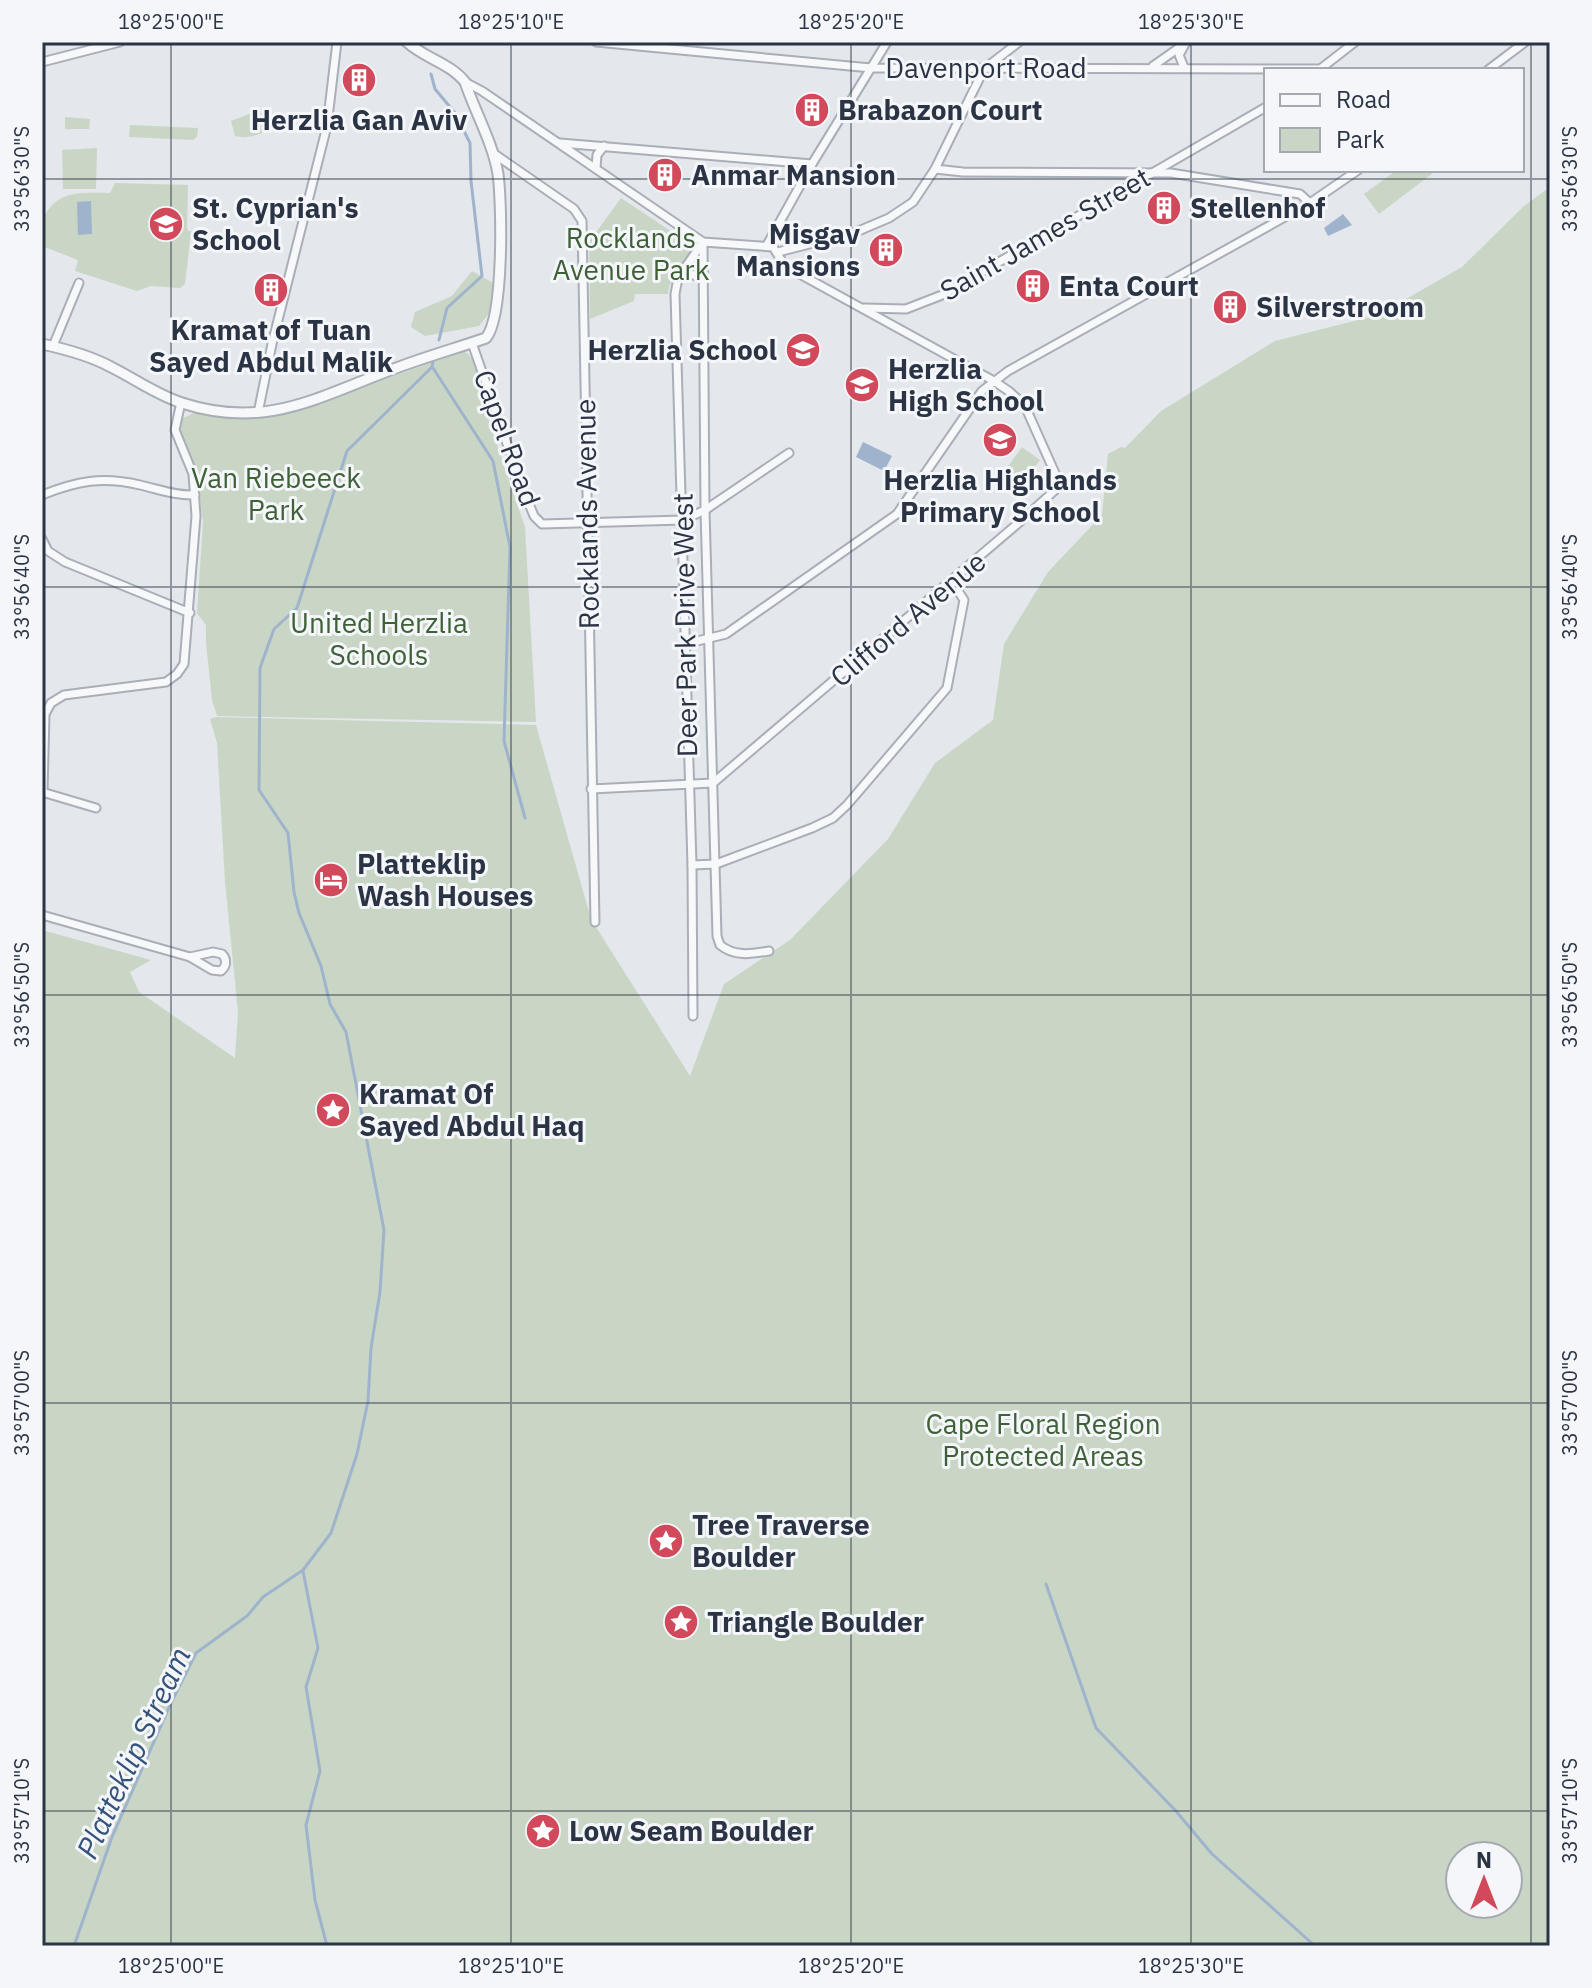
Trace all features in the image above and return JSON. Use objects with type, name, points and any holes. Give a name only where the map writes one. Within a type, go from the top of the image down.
[{"type":"street","points":[[42,62],[120,42]]},
{"type":"street","points":[[258,413],[272,344],[327,126],[337,42]]},
{"type":"street","name":"Davenport Road","points":[[596,42],[871,68],[1264,69]]},
{"type":"street","points":[[767,245],[812,164],[887,42]]},
{"type":"street","points":[[778,252],[856,232],[889,218],[913,202],[935,169],[984,69],[1019,42]]},
{"type":"street","points":[[1321,68],[1355,42]]},
{"type":"street","points":[[1491,68],[1525,42]]},
{"type":"street","points":[[1184,67],[1179,55],[1186,43]]},
{"type":"street","points":[[1152,67],[1186,43]]},
{"type":"street","points":[[412,44],[703,242],[767,245],[778,252],[785,266],[994,381]]},
{"type":"street","name":"Capel Road","points":[[465,82],[498,174],[500,288],[491,332],[486,338],[472,343],[534,516],[542,524],[588,523]]},
{"type":"street","name":"Saint James Street","points":[[858,307],[888,310],[924,304],[1264,108]]},
{"type":"street","points":[[558,142],[812,164]]},
{"type":"street","points":[[596,168],[597,155],[604,146]]},
{"type":"street","name":"Rocklands Avenue","points":[[491,151],[574,209],[582,221],[595,922]]},
{"type":"street","points":[[935,169],[963,172],[1180,174],[1300,194],[1310,203]]},
{"type":"street","points":[[685,644],[726,634],[897,514],[982,391],[994,381],[1310,203],[1355,172]]},
{"type":"street","points":[[678,278],[703,242]]},
{"type":"street","points":[[703,242],[705,510],[718,942],[723,948],[737,953],[769,951]]},
{"type":"street","points":[[678,278],[691,274],[703,279]]},
{"type":"street","name":"Deer Park Drive West","points":[[678,278],[675,294],[692,865],[693,1016]]},
{"type":"street","points":[[79,283],[47,345],[108,365],[181,402],[230,414],[298,406],[398,367],[472,343]]},
{"type":"street","name":"Clifford Avenue","points":[[713,783],[952,582],[1048,498],[1057,486],[1055,470],[1025,406],[994,381]]},
{"type":"street","points":[[96,808],[42,792],[44,710],[64,695],[170,680],[184,664],[196,525],[191,468],[175,430],[181,402]]},
{"type":"street","points":[[588,523],[683,520],[705,510],[789,453]]},
{"type":"street","points":[[42,495],[96,479],[195,495]]},
{"type":"street","points":[[42,539],[48,551],[65,562],[190,613]]},
{"type":"street","points":[[692,865],[716,864],[833,818],[942,695],[950,677],[963,606],[961,593],[952,582]]},
{"type":"street","points":[[591,789],[713,783]]},
{"type":"street","points":[[42,915],[190,957],[215,971],[221,971],[225,966],[225,958],[219,952],[190,957]]},
{"type":"green space","points":[[254,112],[270,114],[279,121],[258,134],[235,136],[231,121]]},
{"type":"green space","points":[[65,117],[90,119],[89,129],[65,129]]},
{"type":"green space","points":[[130,125],[198,128],[197,137],[193,140],[129,137]]},
{"type":"green space","points":[[97,148],[96,189],[63,189],[62,150]]},
{"type":"green space","points":[[1394,172],[1434,172],[1379,214],[1364,194]]},
{"type":"green space","points":[[42,183],[44,217],[56,201],[64,197],[81,193],[110,193],[115,183],[188,185],[187,226],[191,231],[185,284],[180,288],[151,286],[137,291],[75,271],[78,260],[42,246]]},
{"type":"green space","name":"Cape Floral Region Protected Areas","points":[[1550,187],[1550,1946],[42,1946],[42,930],[151,960],[130,972],[139,992],[235,1058],[238,1012],[225,882],[217,743],[210,719],[536,725],[591,919],[690,1076],[724,984],[790,940],[888,839],[935,763],[993,720],[1004,644],[1048,572],[1102,515],[1108,454],[1125,448],[1161,411],[1275,341],[1378,315],[1462,267],[1524,206]]},
{"type":"green space","name":"Rocklands Avenue Park","points":[[621,198],[678,236],[690,251],[671,282],[668,294],[635,294],[634,301],[590,319],[589,242]]},
{"type":"green space","points":[[472,271],[495,284],[494,307],[479,326],[425,336],[411,327],[415,312],[452,296]]},
{"type":"green space","name":"Van Riebeeck Park","points":[[464,351],[473,360],[478,372],[481,398],[525,527],[536,722],[217,716],[212,700],[206,625],[197,613],[203,522],[199,487],[180,432],[183,418],[194,413],[250,419],[287,414]]},
{"type":"green space","points":[[1022,447],[1040,460],[1015,495],[997,482]]},
{"type":"water","points":[[91,201],[92,234],[78,235],[77,202]]},
{"type":"water","points":[[1343,214],[1352,225],[1328,236],[1324,228]]},
{"type":"water","points":[[863,442],[892,456],[884,471],[856,457]]},
{"type":"waterway","points":[[431,74],[435,89],[455,113],[470,143],[471,181],[482,276],[447,308],[439,340]]},
{"type":"waterway","name":"Platteklip Stream","points":[[74,1946],[112,1837],[196,1653],[247,1616],[263,1597],[303,1570],[331,1533],[357,1454],[368,1401],[384,1230],[346,1032],[330,1004],[321,966],[299,913],[288,833],[259,790],[260,668],[274,629],[297,608],[347,451],[432,367],[433,362]]},
{"type":"waterway","points":[[433,368],[493,461],[510,547],[504,741],[525,818]]},
{"type":"waterway","points":[[303,1571],[318,1648],[306,1687],[320,1771],[306,1825],[315,1900],[327,1946]]},
{"type":"waterway","points":[[1046,1584],[1096,1728],[1175,1810],[1212,1854],[1315,1946]]},
{"type":"place","name":"Herzlia Gan Aviv","points":[[359,80]]},
{"type":"place","name":"Brabazon Court","points":[[812,110]]},
{"type":"place","name":"Anmar Mansion","points":[[665,175]]},
{"type":"place","name":"Stellenhof","points":[[1164,208]]},
{"type":"place","name":"St. Cyprian's School","points":[[166,224]]},
{"type":"place","name":"Misgav Mansions","points":[[886,250]]},
{"type":"place","name":"Enta Court","points":[[1033,286]]},
{"type":"place","name":"Kramat of Tuan Sayed Abdul Malik","points":[[271,290]]},
{"type":"place","name":"Silverstroom","points":[[1230,307]]},
{"type":"place","name":"Herzlia School","points":[[803,350]]},
{"type":"place","name":"Herzlia High School","points":[[862,385]]},
{"type":"place","name":"Herzlia Highlands Primary School","points":[[1000,440]]},
{"type":"place","name":"Platteklip Wash Houses","points":[[331,880]]},
{"type":"place","name":"Kramat Of Sayed Abdul Haq","points":[[333,1110]]},
{"type":"place","name":"Tree Traverse Boulder","points":[[666,1541]]},
{"type":"place","name":"Triangle Boulder","points":[[681,1622]]},
{"type":"place","name":"Low Seam Boulder","points":[[543,1831]]},
{"type":"park label","name":"United Herzlia Schools","points":[[379,639]]}]
